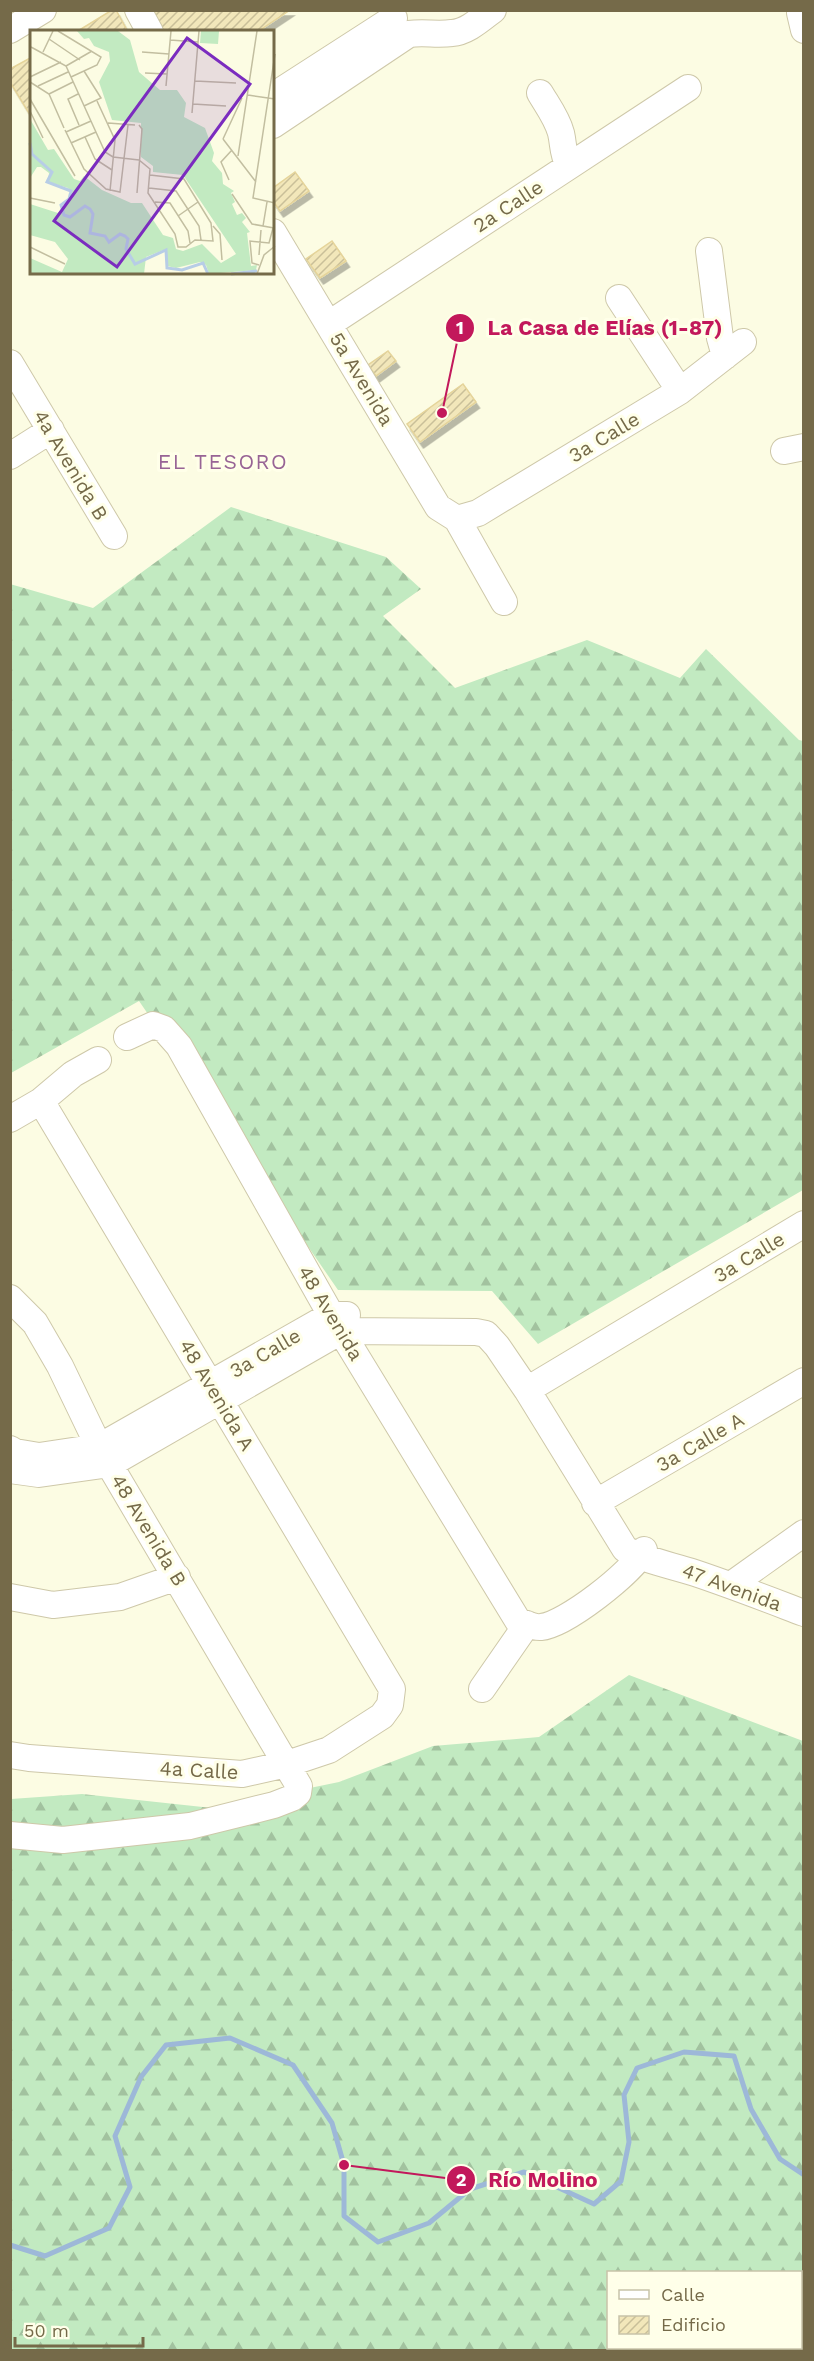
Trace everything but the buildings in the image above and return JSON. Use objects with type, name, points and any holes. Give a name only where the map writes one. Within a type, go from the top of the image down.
[{"type":"street","points":[[10,30],[43,10]]},
{"type":"street","points":[[138,10],[149,30]]},
{"type":"street","points":[[274,124],[409,34],[425,32],[453,34],[467,29],[493,10]]},
{"type":"street","points":[[274,95],[394,18]]},
{"type":"street","name":"2a Calle","points":[[329,324],[688,88]]},
{"type":"street","points":[[540,93],[556,119],[561,133],[562,153],[569,166]]},
{"type":"street","name":"5a Avenida","points":[[274,234],[438,507],[457,519]]},
{"type":"street","name":"3a Calle","points":[[457,519],[478,513],[680,391],[734,349],[720,338],[709,251]]},
{"type":"street","points":[[619,298],[680,391]]},
{"type":"street","name":"4a Avenida B","points":[[10,363],[114,536]]},
{"type":"street","points":[[10,456],[51,430]]},
{"type":"street","points":[[457,519],[504,602]]},
{"type":"street","name":"48 Avenida","points":[[128,1037],[142,1028],[153,1025],[164,1029],[179,1046],[336,1323],[513,1614],[518,1621],[527,1624]]},
{"type":"street","points":[[10,1119],[41,1101],[73,1074],[98,1060]]},
{"type":"street","name":"48 Avenida A","points":[[41,1101],[392,1689]]},
{"type":"street","name":"3a Calle","points":[[534,1386],[804,1224]]},
{"type":"street","name":"48 Avenida B","points":[[10,1298],[35,1323],[60,1366],[104,1455],[299,1786],[298,1793],[292,1798],[249,1812],[190,1826],[63,1840],[10,1835]]},
{"type":"street","name":"3a Calle","points":[[10,1470],[39,1474],[104,1455],[336,1323],[476,1332],[486,1334],[534,1386],[602,1499],[648,1556]]},
{"type":"street","name":"3a Calle A","points":[[602,1499],[804,1381]]},
{"type":"street","name":"3a Calle","points":[[10,1449],[39,1456],[104,1455]]},
{"type":"street","points":[[731,1585],[804,1533]]},
{"type":"street","points":[[482,1689],[527,1624],[541,1627],[568,1616],[648,1556]]},
{"type":"street","name":"47 Avenida","points":[[648,1556],[804,1613]]},
{"type":"street","points":[[10,1597],[53,1605],[120,1597],[177,1577]]},
{"type":"street","name":"4a Calle","points":[[10,1755],[242,1774],[287,1764],[328,1750],[382,1716],[390,1705],[392,1689]]},
{"type":"green space","points":[[231,507],[386,557],[421,589],[383,616],[455,688],[587,640],[680,678],[706,649],[799,740],[803,741],[803,1190],[538,1344],[492,1291],[338,1290],[139,1001],[11,1073],[10,584],[93,608]]},
{"type":"green space","points":[[629,1675],[803,1741],[803,2350],[11,2350],[11,1799],[82,1794],[212,1808],[339,1782],[433,1746],[539,1737]]},
{"type":"waterway","points":[[10,2245],[45,2256],[109,2228],[130,2187],[115,2136],[141,2077],[166,2045],[230,2038],[293,2065],[332,2123],[344,2165],[344,2216],[378,2242],[429,2223],[470,2189],[524,2172],[594,2204],[621,2181],[629,2142],[624,2095],[637,2068],[684,2052],[734,2056],[751,2109],[780,2159],[804,2175]]},
{"type":"place","name":"La Casa de Elías (1-87)","points":[[442,413]]},
{"type":"place","name":"Río Molino","points":[[344,2165]]},
{"type":"district","name":"EL TESORO","points":[[223,462]]}]
